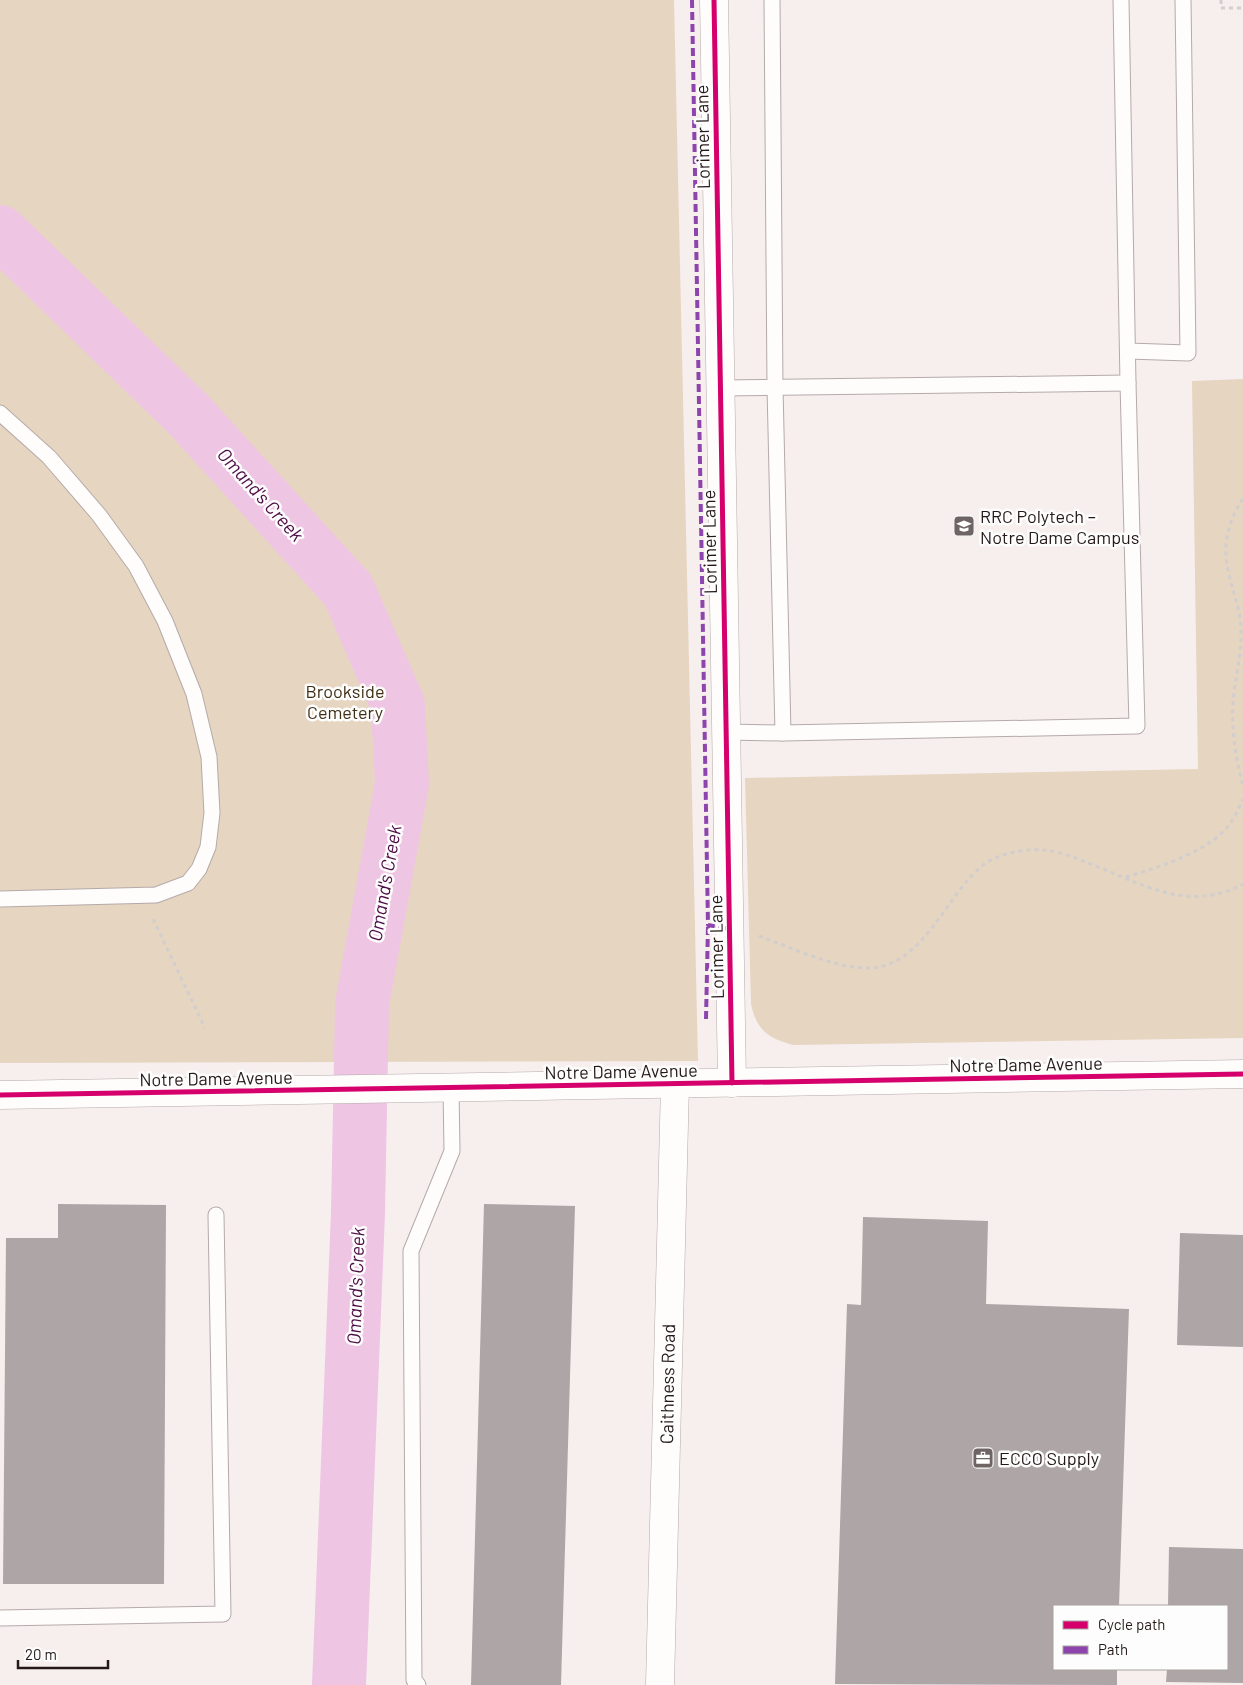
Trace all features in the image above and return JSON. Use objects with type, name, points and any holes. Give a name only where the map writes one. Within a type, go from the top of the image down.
[{"type":"street","name":"Lorimer Lane","points":[[714,0],[732,1083]]},
{"type":"street","name":"Notre Dame Avenue","points":[[0,1095],[1243,1074]]},
{"type":"street","name":"Caithness Road","points":[[660,1685],[675,1084]]},
{"type":"lane","points":[[772,0],[775,388],[782,733]]},
{"type":"lane","points":[[726,732],[782,733],[1137,726],[1121,0]]},
{"type":"lane","points":[[1128,351],[1188,353],[1183,0]]},
{"type":"lane","points":[[721,388],[1128,383]]},
{"type":"lane","points":[[0,413],[49,457],[99,515],[136,566],[165,621],[194,694],[209,757],[212,813],[208,847],[199,869],[188,883],[156,895],[0,899]]},
{"type":"lane","points":[[418,1685],[414,1680],[410,1251],[452,1151],[451,1088]]},
{"type":"lane","points":[[0,1618],[223,1614],[216,1215]]},
{"type":"path","points":[[1221,0],[1221,8],[1243,8]]},
{"type":"path","points":[[1243,499],[1234,513],[1228,530],[1226,562],[1240,615],[1240,650],[1232,720],[1234,744],[1243,786]]},
{"type":"path","points":[[1125,878],[1151,870],[1208,844],[1228,826],[1243,799]]},
{"type":"path","points":[[730,929],[756,935],[852,967],[885,966],[900,960],[914,948],[972,875],[986,863],[998,857],[1031,850],[1046,851],[1080,859],[1150,889],[1182,897],[1201,897],[1219,894],[1243,884]]},
{"type":"path","points":[[142,896],[205,1028]]},
{"type":"green space","name":"Brookside Cemetery","points":[[0,0],[674,0],[698,1061],[0,1063]]},
{"type":"green space","points":[[1243,379],[1243,1038],[793,1045],[770,1036],[760,1027],[751,1004],[745,778],[1198,769],[1192,381]]},
{"type":"building","points":[[58,1204],[166,1205],[164,1584],[3,1584],[6,1238],[58,1238]]},
{"type":"building","points":[[484,1204],[575,1206],[561,1685],[471,1685]]},
{"type":"building","name":"ECCO Supply","points":[[863,1217],[988,1221],[986,1304],[1129,1309],[1119,1605],[1053,1605],[1053,1670],[1117,1670],[1117,1685],[835,1684],[847,1304],[861,1305]]},
{"type":"building","points":[[1180,1233],[1243,1235],[1243,1347],[1177,1345]]},
{"type":"building","points":[[1169,1547],[1243,1549],[1243,1683],[1166,1682],[1167,1670],[1228,1670],[1228,1605],[1168,1605]]},
{"type":"waterway","name":"Omand's Creek","points":[[0,232],[188,414],[348,590],[398,705],[402,784],[362,1004],[358,1213],[339,1685]]},
{"type":"marked path","points":[[692,0],[708,925],[729,929]]},
{"type":"marked path","points":[[706,1019],[708,925]]},
{"type":"cycle path","points":[[714,0],[732,1083]]},
{"type":"cycle path","points":[[0,1095],[1243,1074]]},
{"type":"place","name":"RRC Polytech – Notre Dame Campus","points":[[964,526]]},
{"type":"place","name":"ECCO Supply","points":[[983,1458]]}]
